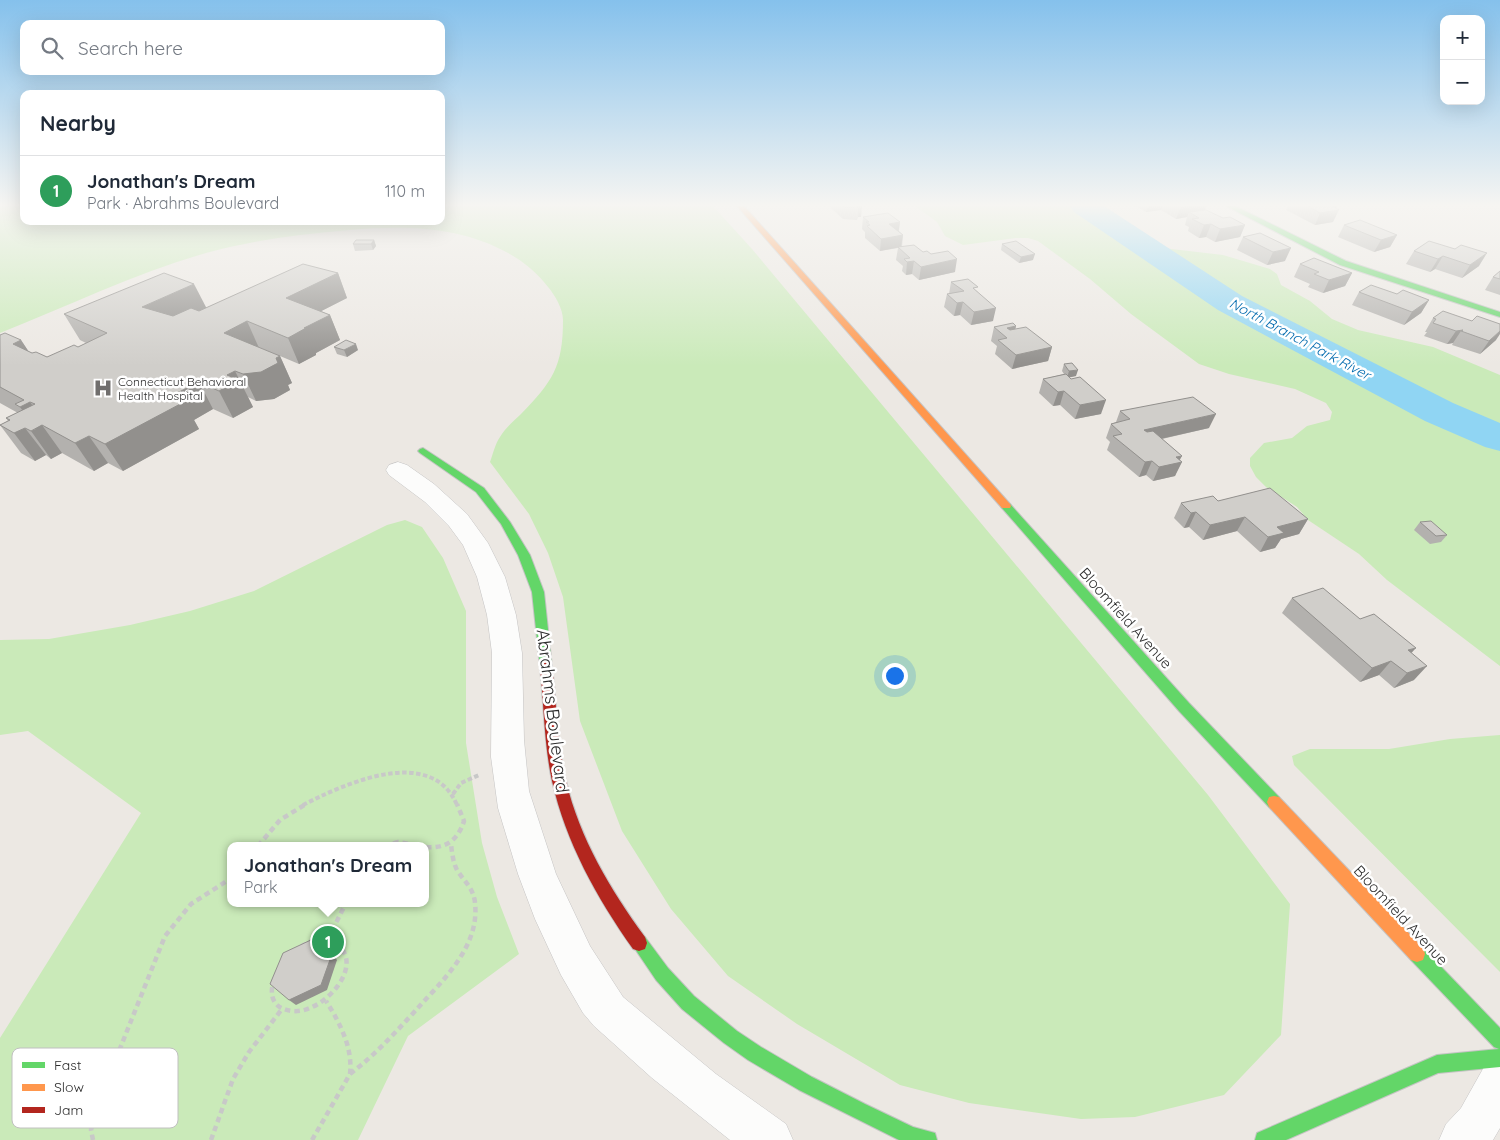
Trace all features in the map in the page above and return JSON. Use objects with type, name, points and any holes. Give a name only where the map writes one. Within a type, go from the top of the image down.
[{"type":"street","name":"Bloomfield Avenue","points":[[787,259],[1184,707],[1500,1041]]},
{"type":"street","points":[[1335,259],[1500,315]]},
{"type":"street","name":"Abrahms Boulevard","points":[[410,460],[434,495],[464,527],[476,543],[491,579],[500,608],[508,669],[507,750],[516,807],[554,920],[572,956],[604,1007],[670,1065],[732,1115],[770,1140]]},
{"type":"street","name":"Abrahms Boulevard","points":[[410,460],[480,490],[505,522],[524,556],[538,592],[559,779],[571,824],[590,868],[618,915],[654,964],[705,1018],[743,1047],[811,1087],[912,1136],[928,1140]]},
{"type":"street","points":[[1264,1140],[1385,1085],[1437,1064],[1500,1058]]},
{"type":"street","points":[[1462,1140],[1478,1124],[1500,1082]]},
{"type":"path","points":[[260,842],[268,830],[295,810],[334,791],[384,773],[416,773],[435,780],[453,794],[464,821],[459,836],[451,844],[429,847]]},
{"type":"path","points":[[453,794],[470,778],[479,775]]},
{"type":"path","points":[[350,1074],[376,1054],[456,966],[463,951],[474,920],[474,898],[472,891],[456,868],[451,844]]},
{"type":"path","points":[[120,1048],[165,936],[191,904],[227,881]]},
{"type":"path","points":[[328,939],[344,907]]},
{"type":"path","points":[[328,939],[340,946],[344,952],[346,969],[338,988],[326,1001],[311,1010],[301,1012],[282,1009],[273,998],[271,990],[274,975],[289,953],[307,941],[328,939]]},
{"type":"path","points":[[312,1140],[350,1074],[352,1063],[335,1013],[326,1001]]},
{"type":"path","points":[[211,1140],[233,1079],[249,1052],[282,1009]]},
{"type":"green space","points":[[0,259],[186,259],[128,280],[0,333]]},
{"type":"green space","points":[[518,259],[761,259],[1208,795],[1290,904],[1281,1035],[1224,1095],[1135,1117],[1081,1119],[969,1103],[900,1085],[797,1024],[728,976],[671,909],[622,831],[580,721],[563,597],[548,553],[529,514],[490,462],[502,434],[548,383],[554,373],[561,350],[562,312],[547,285]]},
{"type":"green space","points":[[1063,259],[1237,259],[1270,269],[1277,274],[1281,285],[1310,301],[1332,319],[1358,330],[1433,347],[1500,375],[1500,666],[1387,580],[1359,554],[1308,520],[1297,507],[1266,487],[1256,477],[1250,466],[1250,458],[1264,443],[1292,438],[1307,426],[1330,420],[1332,412],[1326,403],[1295,389],[1229,374],[1199,364],[1131,314],[1090,279]]},
{"type":"green space","points":[[405,520],[422,527],[443,558],[466,611],[466,743],[482,843],[497,897],[519,954],[408,1036],[358,1140],[0,1140],[0,1038],[141,813],[28,731],[0,735],[0,640],[49,639],[130,625],[190,611],[254,591],[387,525]]},
{"type":"green space","points":[[1500,735],[1500,972],[1294,765],[1292,756],[1310,749],[1389,749],[1450,739]]},
{"type":"building","points":[[904,259],[956,259],[921,267],[914,261],[907,262]]},
{"type":"building","points":[[1311,259],[1317,259],[1352,273],[1329,280],[1314,274],[1319,272],[1300,264]]},
{"type":"building","points":[[1453,259],[1478,259],[1470,265]]},
{"type":"building","points":[[303,264],[338,273],[286,298],[330,315],[288,338],[247,321],[224,333],[280,356],[276,358],[278,363],[261,372],[243,374],[235,371],[227,375],[239,380],[219,391],[199,382],[171,396],[184,402],[105,444],[89,436],[75,443],[42,425],[31,431],[25,428],[14,433],[0,425],[10,420],[6,418],[35,404],[30,402],[20,407],[15,404],[24,400],[0,387],[0,335],[5,333],[21,340],[13,344],[32,353],[36,352],[47,357],[74,345],[78,347],[107,333],[64,314],[164,273],[194,284],[142,307],[173,316],[191,308],[199,311]]},
{"type":"building","points":[[1500,271],[1500,279],[1493,277]]},
{"type":"building","points":[[968,279],[978,287],[973,288],[996,308],[974,312],[963,302],[957,303],[947,294],[964,291],[951,282]]},
{"type":"building","points":[[1371,285],[1397,294],[1403,290],[1429,300],[1412,312],[1359,292]]},
{"type":"building","points":[[1443,311],[1472,321],[1477,316],[1500,324],[1500,331],[1489,341],[1461,331],[1463,330],[1456,331],[1433,323],[1436,319],[1433,318]]},
{"type":"building","points":[[1013,323],[1016,326],[1007,328],[1010,330],[1026,327],[1052,347],[1016,355],[998,340],[1007,338],[994,327]]},
{"type":"building","points":[[346,340],[356,344],[344,350],[334,347]]},
{"type":"building","points":[[1072,363],[1078,370],[1069,371],[1064,364]]},
{"type":"building","points":[[1066,374],[1071,379],[1080,377],[1106,400],[1080,405],[1064,391],[1058,392],[1043,379]]},
{"type":"building","points":[[1193,397],[1216,414],[1144,430],[1147,432],[1153,431],[1182,456],[1176,457],[1182,462],[1159,467],[1152,461],[1145,462],[1113,436],[1122,434],[1111,424],[1130,419],[1120,411]]},
{"type":"building","points":[[1270,488],[1308,519],[1277,527],[1284,533],[1268,537],[1245,517],[1210,525],[1196,512],[1191,513],[1181,503],[1213,496],[1218,501]]},
{"type":"building","points":[[1431,521],[1447,535],[1436,536],[1420,522]]},
{"type":"building","points":[[1323,588],[1360,619],[1374,614],[1416,648],[1408,650],[1427,666],[1407,673],[1391,661],[1372,668],[1292,598]]},
{"type":"building","points":[[313,939],[332,954],[321,985],[289,1000],[270,984],[283,953]]},
{"type":"waterway","name":"North Branch Park River","points":[[1164,259],[1230,303],[1439,412],[1500,438]]},
{"type":"traffic: fast","points":[[1335,259],[1500,315]]},
{"type":"traffic: fast","points":[[423,451],[480,490],[505,522],[524,555],[538,592],[546,667]]},
{"type":"traffic: fast","points":[[1006,506],[1184,707],[1274,802]]},
{"type":"traffic: fast","points":[[639,943],[679,993],[730,1037],[806,1084],[911,1136],[928,1140]]},
{"type":"traffic: fast","points":[[1417,954],[1500,1041]]},
{"type":"traffic: fast","points":[[1264,1140],[1437,1064],[1500,1058]]},
{"type":"traffic: slow","points":[[787,259],[1006,506]]},
{"type":"traffic: slow","points":[[1274,802],[1417,954]]},
{"type":"traffic: jam","points":[[546,667],[554,753],[559,781],[572,825],[601,886],[639,943]]},
{"type":"place","name":"Connecticut Behavioral Health Hospital","points":[[103,388]]},
{"type":"place","name":"Jonathan's Dream","points":[[328,942]]}]
